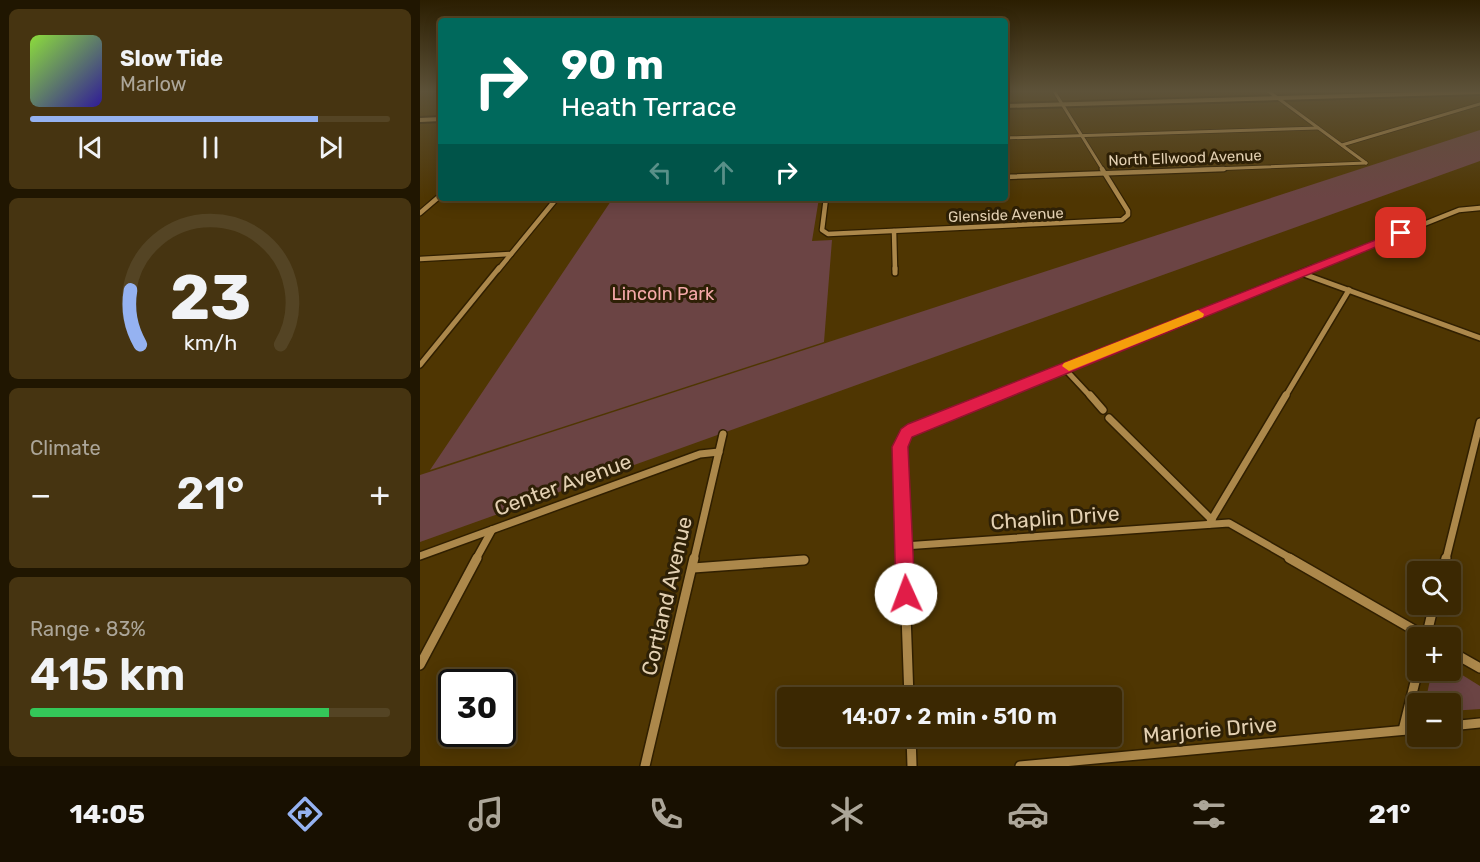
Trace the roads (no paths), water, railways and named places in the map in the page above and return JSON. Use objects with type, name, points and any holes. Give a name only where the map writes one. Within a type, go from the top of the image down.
[{"type":"street","points":[[1076,127],[1104,173]]},
{"type":"street","points":[[1008,138],[1318,128],[1342,145],[1403,127]]},
{"type":"street","name":"North Ellwood Avenue","points":[[1008,177],[1366,163],[1342,145]]},
{"type":"street","name":"Glenside Avenue","points":[[826,201],[822,230],[824,233],[834,234],[1117,222],[1125,218],[1128,211],[1104,173]]},
{"type":"street","points":[[420,213],[438,198]]},
{"type":"street","points":[[420,365],[554,201]]},
{"type":"street","points":[[909,687],[900,447],[906,433],[913,428],[1459,210],[1480,208]]},
{"type":"street","points":[[894,231],[895,273]]},
{"type":"street","points":[[420,259],[510,254]]},
{"type":"street","points":[[1300,273],[1480,338]]},
{"type":"street","points":[[1109,418],[1210,522],[1349,290]]},
{"type":"street","points":[[1064,368],[1103,410]]},
{"type":"street","points":[[1446,561],[1480,422]]},
{"type":"street","name":"Cortland Avenue","points":[[645,766],[723,434]]},
{"type":"street","name":"Center Avenue","points":[[420,556],[700,454],[719,452]]},
{"type":"street","name":"Chaplin Drive","points":[[904,546],[1210,522],[1229,523],[1410,627]]},
{"type":"street","points":[[420,665],[492,530]]},
{"type":"street","points":[[693,568],[804,560]]},
{"type":"street","points":[[1461,657],[1480,668]]},
{"type":"street","points":[[1403,730],[1415,681]]},
{"type":"street","points":[[1461,725],[1480,723]]},
{"type":"street","name":"Marjorie Drive","points":[[1020,766],[1407,730]]},
{"type":"street","points":[[911,747],[912,766]]},
{"type":"park label","name":"Lincoln Park","points":[[663,294]]}]
